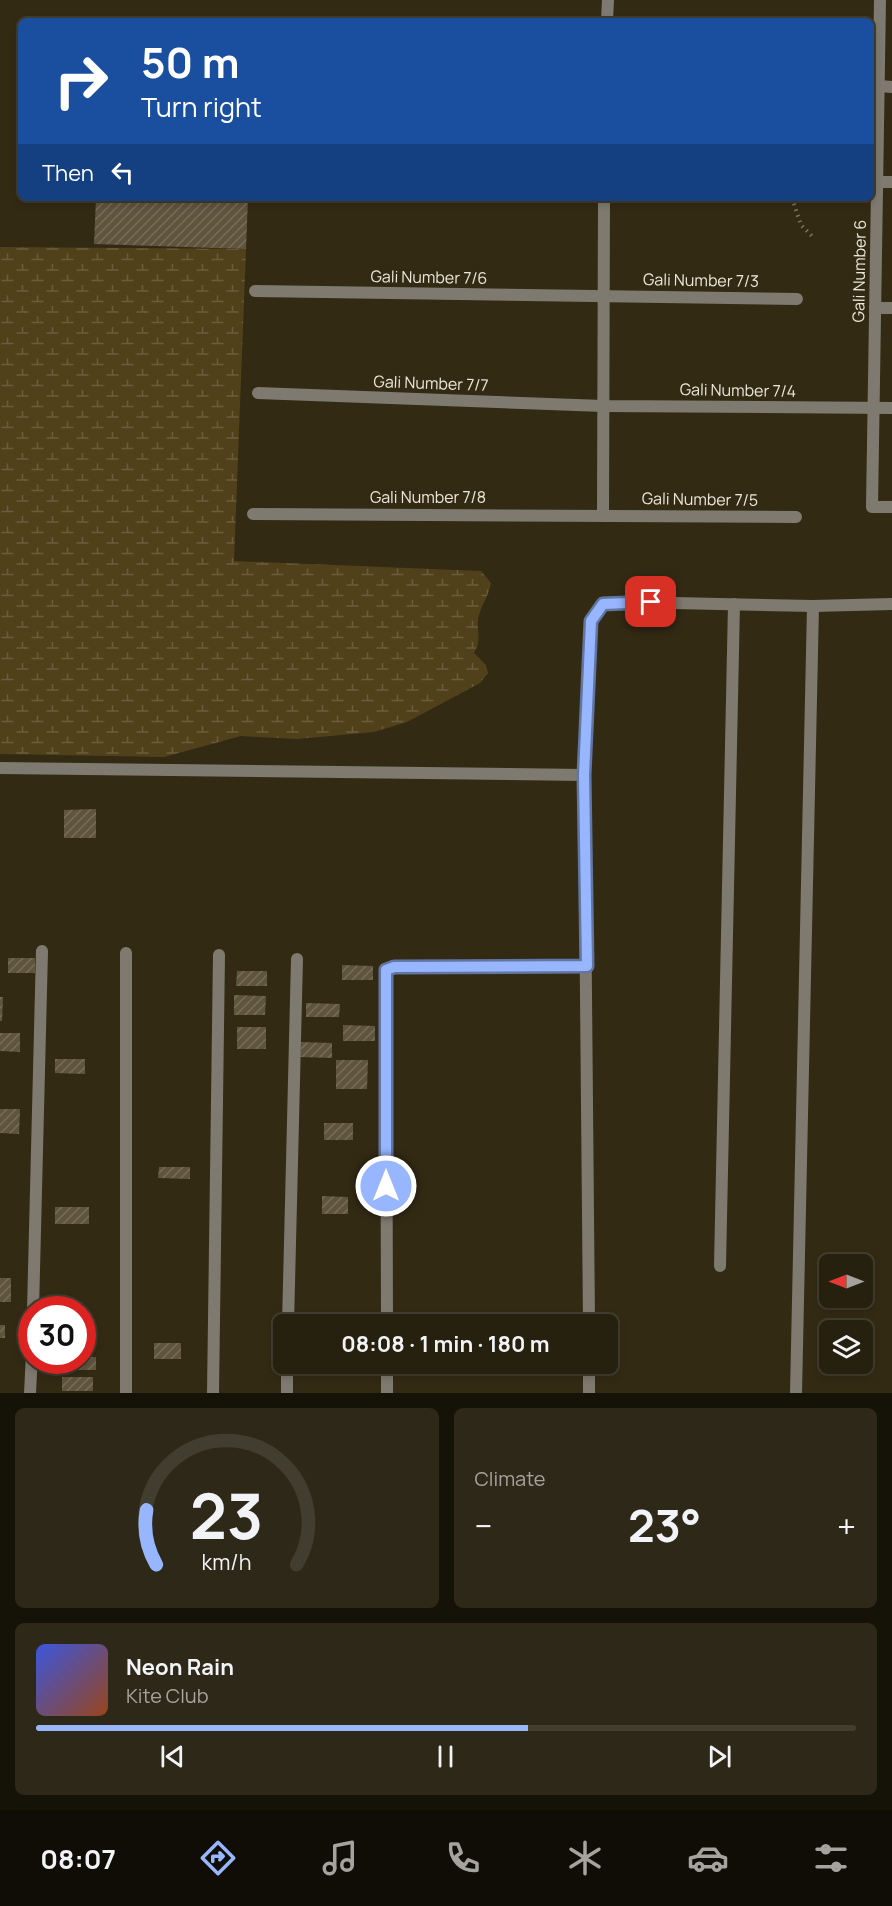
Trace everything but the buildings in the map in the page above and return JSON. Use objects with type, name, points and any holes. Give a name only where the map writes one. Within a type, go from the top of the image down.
[{"type":"street","points":[[607,18],[608,0]]},
{"type":"street","name":"Gali Number 6","points":[[880,0],[872,507],[892,507]]},
{"type":"street","points":[[879,86],[892,87]]},
{"type":"street","points":[[877,182],[892,182]]},
{"type":"street","points":[[603,514],[604,201]]},
{"type":"street","name":"Gali Number 7/6","points":[[255,291],[604,295]]},
{"type":"street","name":"Gali Number 7/3","points":[[604,295],[797,299]]},
{"type":"street","points":[[875,308],[892,308]]},
{"type":"street","name":"Gali Number 7/7","points":[[258,393],[603,406]]},
{"type":"street","name":"Gali Number 7/4","points":[[603,406],[892,408]]},
{"type":"street","name":"Gali Number 7/8","points":[[253,513],[603,514]]},
{"type":"street","name":"Gali Number 7/5","points":[[603,514],[796,517]]},
{"type":"street","points":[[589,1314],[584,775],[588,645],[591,621],[603,604],[630,602],[813,606],[892,604]]},
{"type":"street","points":[[720,1266],[734,604]]},
{"type":"street","points":[[796,1393],[813,606]]},
{"type":"street","points":[[0,768],[584,775]]},
{"type":"street","points":[[33,1296],[42,951]]},
{"type":"street","points":[[126,953],[126,1393]]},
{"type":"street","points":[[213,1393],[219,955]]},
{"type":"street","points":[[288,1314],[297,959]]},
{"type":"street","points":[[387,1314],[384,989],[386,970],[394,967],[587,966]]},
{"type":"street","points":[[30,1393],[31,1374]]},
{"type":"street","points":[[287,1374],[287,1393]]},
{"type":"street","points":[[387,1374],[387,1393]]},
{"type":"street","points":[[589,1374],[589,1393]]},
{"type":"path","points":[[793,201],[801,225],[812,236]]},
{"type":"green space","points":[[0,247],[246,249],[234,561],[481,571],[491,583],[479,615],[478,642],[474,653],[486,665],[488,673],[480,683],[407,722],[374,732],[297,739],[241,736],[164,757],[0,754]]},
{"type":"route","points":[[386,1186],[384,977],[386,970],[394,967],[587,966],[584,775],[588,645],[591,621],[603,604],[651,602]]}]
